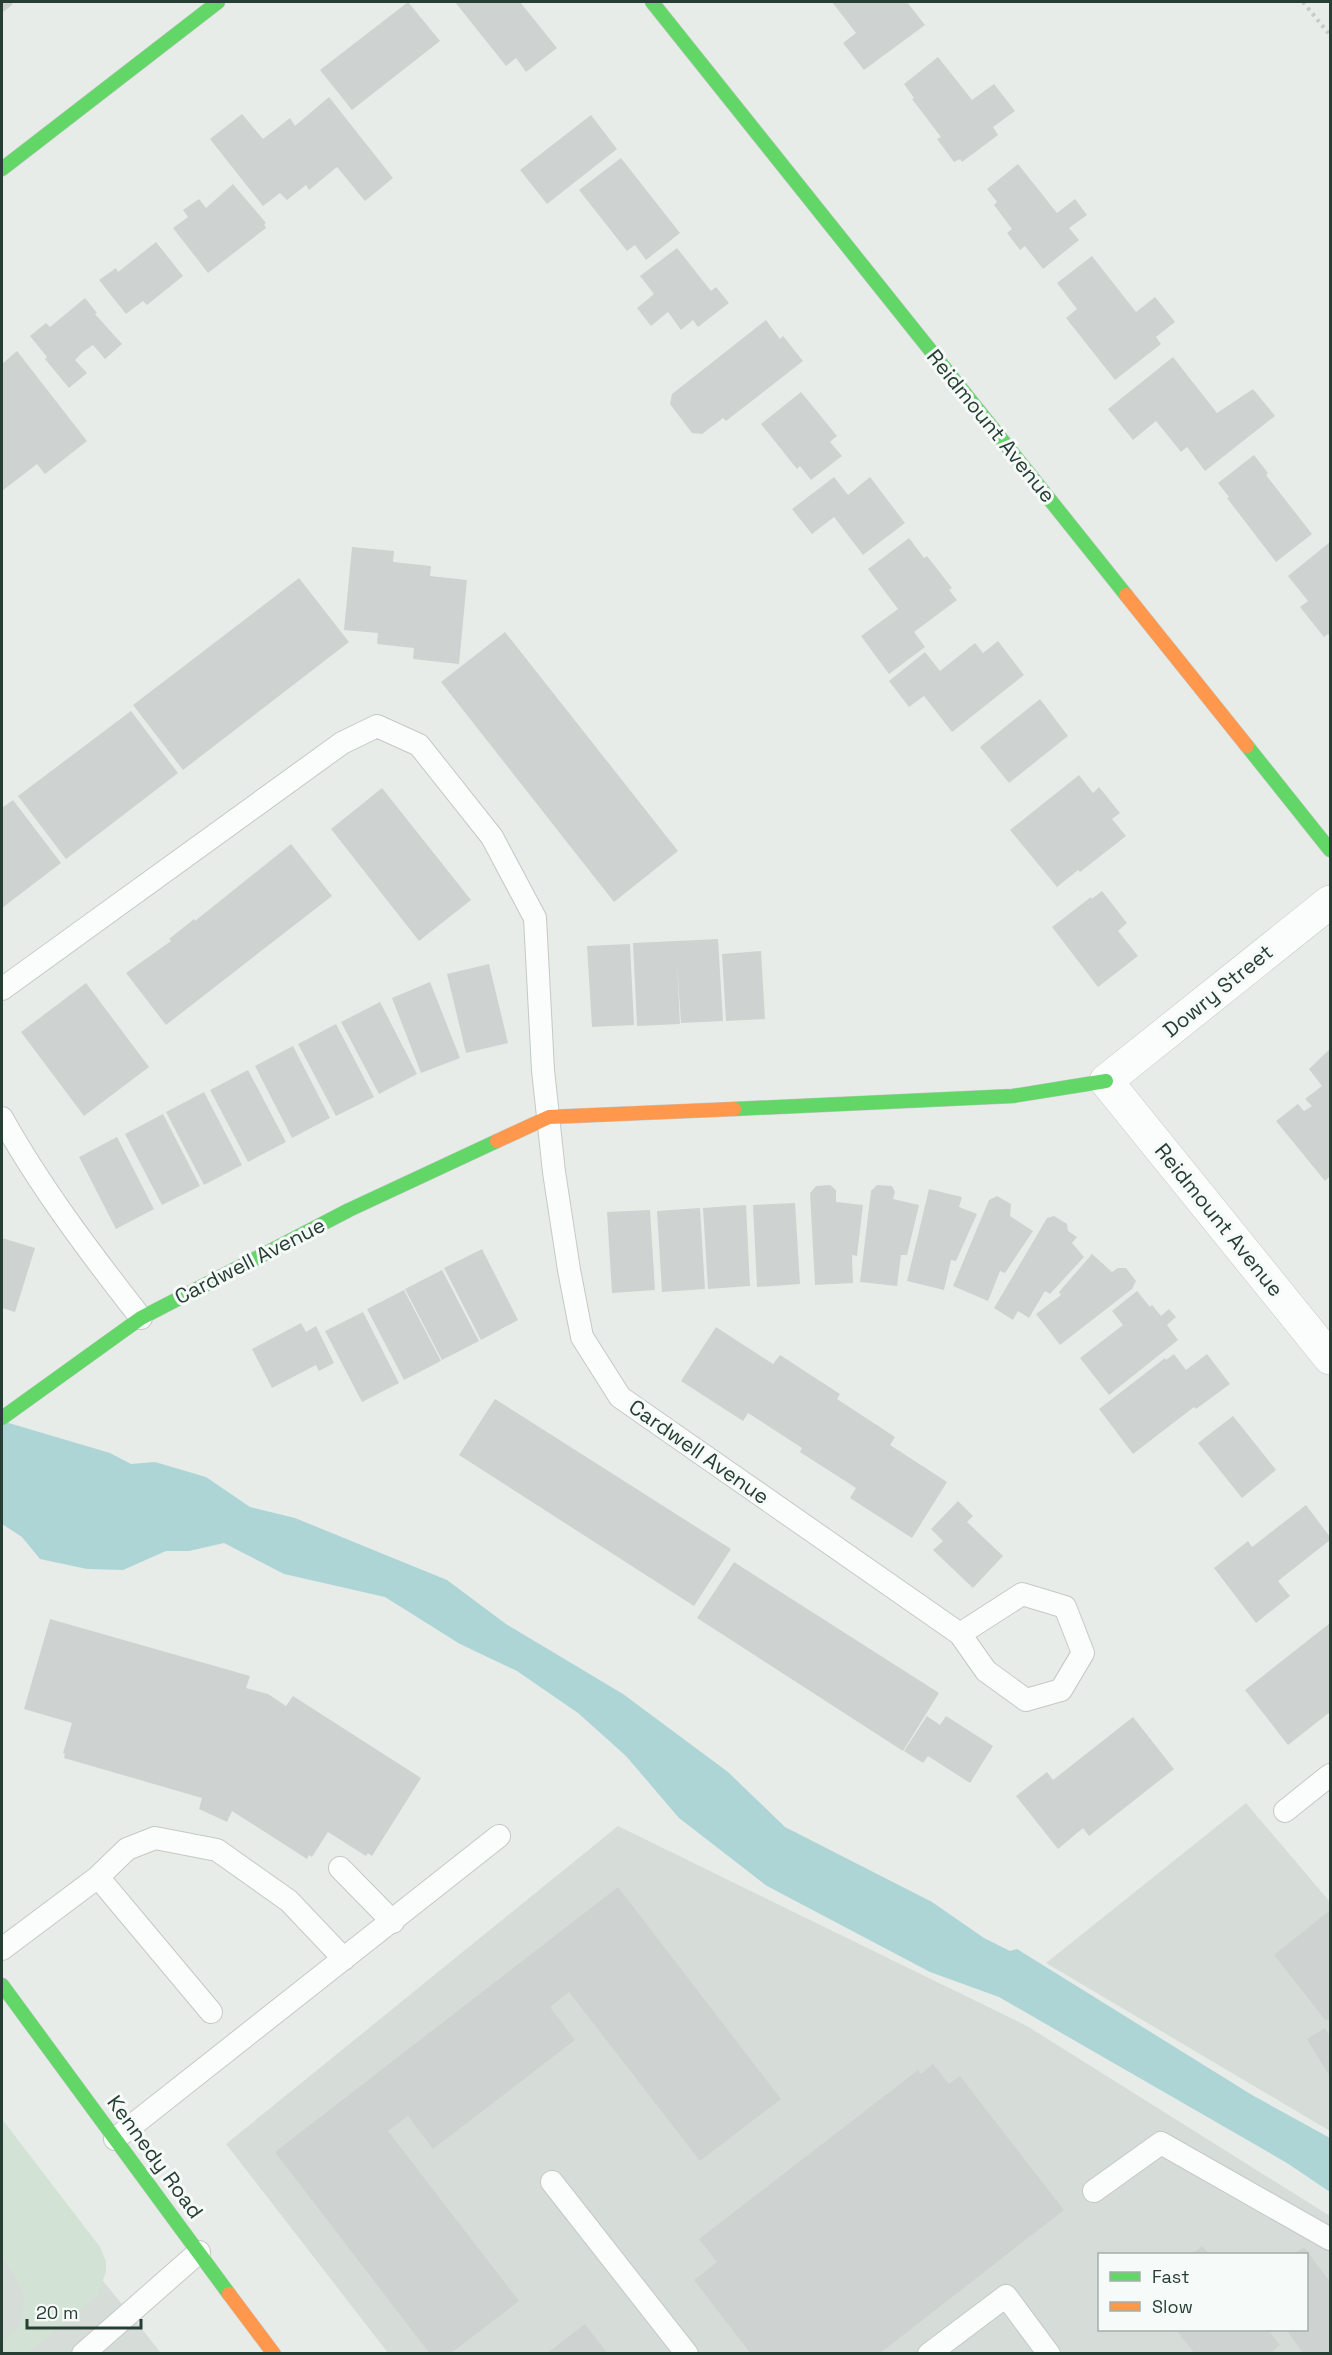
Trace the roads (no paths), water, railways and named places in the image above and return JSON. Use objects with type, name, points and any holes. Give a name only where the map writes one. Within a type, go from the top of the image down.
[{"type":"street","points":[[2,169],[218,2]]},
{"type":"street","name":"Reidmount Avenue","points":[[652,2],[1330,850]]},
{"type":"street","name":"Dowry Street","points":[[1106,1081],[1330,902]]},
{"type":"street","name":"Reidmount Avenue","points":[[1106,1081],[1330,1358]]},
{"type":"street","name":"Cardwell Avenue","points":[[2,1418],[141,1318],[349,1210],[549,1117],[1012,1095],[1106,1081]]},
{"type":"street","name":"Kennedy Road","points":[[2,1985],[274,2354]]},
{"type":"lane","points":[[2,989],[342,743],[377,726],[419,745],[492,837],[535,918],[543,1070],[549,1117]]},
{"type":"lane","name":"Cardwell Avenue","points":[[549,1117],[554,1172],[582,1337],[620,1398],[960,1634],[986,1671],[1026,1700],[1060,1690],[1083,1653],[1065,1606],[1022,1594],[960,1634]]},
{"type":"lane","points":[[2,1118],[12,1154],[141,1318]]},
{"type":"lane","points":[[1285,1811],[1330,1775]]},
{"type":"lane","points":[[115,2139],[393,1922],[499,1836]]},
{"type":"lane","points":[[2,1949],[99,1877],[127,1849],[154,1838],[216,1850],[289,1901],[345,1959]]},
{"type":"lane","points":[[340,1868],[393,1922]]},
{"type":"lane","points":[[99,1877],[211,2012]]},
{"type":"lane","points":[[1094,2191],[1161,2143],[1330,2239]]},
{"type":"lane","points":[[552,2182],[687,2354]]},
{"type":"lane","points":[[83,2354],[199,2252]]},
{"type":"lane","points":[[929,2354],[1006,2296],[1049,2354]]},
{"type":"water","points":[[2,1421],[110,1453],[131,1464],[155,1462],[206,1477],[250,1507],[295,1518],[447,1580],[506,1624],[623,1694],[728,1772],[785,1827],[932,1902],[984,1938],[1010,1951],[1017,1949],[1252,2095],[1330,2138],[1330,2192],[1287,2163],[999,1997],[930,1972],[767,1886],[679,1818],[626,1756],[578,1713],[517,1671],[460,1644],[385,1597],[284,1574],[224,1543],[189,1551],[166,1551],[123,1570],[87,1569],[40,1559],[22,1537],[2,1524]]}]
